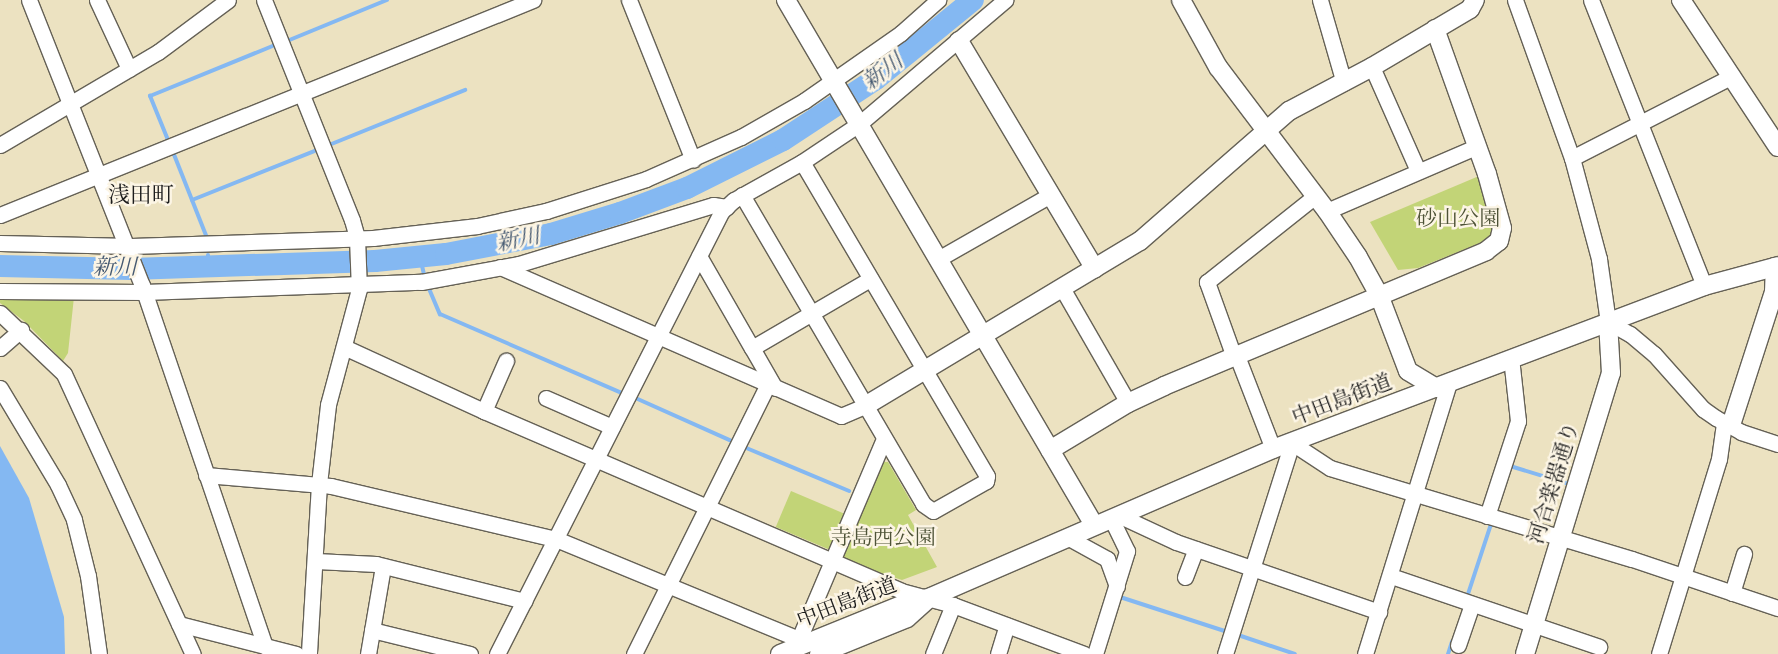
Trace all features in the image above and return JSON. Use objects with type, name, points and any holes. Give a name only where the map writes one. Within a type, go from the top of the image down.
[{"type":"street","points":[[29,0],[143,289],[265,647]]},
{"type":"street","points":[[96,0],[129,69]]},
{"type":"street","points":[[0,146],[129,69],[228,0]]},
{"type":"street","points":[[264,0],[302,94],[357,241],[358,282],[344,347],[328,405],[319,484],[316,561],[309,654]]},
{"type":"street","points":[[0,215],[302,94],[497,7],[533,0]]},
{"type":"street","points":[[629,0],[693,160]]},
{"type":"street","points":[[786,0],[1094,525]]},
{"type":"street","points":[[497,654],[699,256],[727,207],[742,195],[802,162],[959,41],[1005,0]]},
{"type":"street","points":[[1181,0],[1209,52],[1265,131],[1327,211],[1379,295],[1408,371],[1397,403]]},
{"type":"street","points":[[1320,0],[1344,83]]},
{"type":"street","points":[[1515,0],[1572,158],[1599,259],[1608,322],[1630,334],[1654,354],[1703,409],[1741,432],[1778,444]]},
{"type":"street","points":[[1591,0],[1704,286]]},
{"type":"street","points":[[1681,0],[1778,147]]},
{"type":"street","points":[[0,243],[127,248],[357,241],[434,232],[512,219],[612,191],[693,160],[772,120],[835,84],[901,33],[934,2]]},
{"type":"street","points":[[500,267],[658,338],[841,416],[865,406],[1140,241],[1174,214],[1289,111],[1372,67],[1435,29],[1467,4]]},
{"type":"street","points":[[1050,450],[1128,403],[1486,251],[1502,238],[1502,228],[1478,146],[1435,29]]},
{"type":"street","points":[[959,41],[1095,269]]},
{"type":"street","points":[[1372,67],[1418,171]]},
{"type":"street","points":[[1572,158],[1732,76]]},
{"type":"street","points":[[1327,211],[1478,146]]},
{"type":"street","points":[[742,195],[884,439],[929,510],[986,481],[984,469],[924,371],[802,162]]},
{"type":"street","points":[[938,259],[1050,195]]},
{"type":"street","points":[[1273,449],[1207,282],[1315,196]]},
{"type":"street","points":[[0,291],[426,281],[500,267],[618,237],[713,205],[727,207]]},
{"type":"street","points":[[699,256],[752,348],[771,387]]},
{"type":"street","points":[[1659,654],[1719,459],[1727,424],[1774,292],[1776,266]]},
{"type":"street","name":"中田島街道","points":[[780,654],[800,641],[906,603],[931,597],[1273,449],[1704,286],[1776,266]]},
{"type":"street","points":[[752,348],[870,279]]},
{"type":"street","points":[[1062,288],[1128,403]]},
{"type":"street","points":[[0,313],[21,330],[64,374],[193,654]]},
{"type":"street","name":"河合楽器通り","points":[[1525,654],[1611,374],[1608,322]]},
{"type":"street","points":[[0,348],[21,330]]},
{"type":"street","points":[[344,347],[484,411],[901,591],[953,604],[1084,654]]},
{"type":"street","points":[[1492,517],[1518,421],[1511,358]]},
{"type":"street","points":[[484,411],[506,361]]},
{"type":"street","points":[[1365,654],[1417,495],[1443,386],[1408,371]]},
{"type":"street","points":[[634,654],[737,445],[771,387]]},
{"type":"street","points":[[0,388],[58,485],[74,520],[88,576],[99,654]]},
{"type":"street","points":[[546,398],[612,427]]},
{"type":"street","points":[[206,475],[319,484],[556,539],[800,641],[832,560],[884,439]]},
{"type":"street","points":[[1225,654],[1292,443],[1330,468],[1560,537],[1778,608]]},
{"type":"street","points":[[1115,516],[1196,549],[1380,612]]},
{"type":"street","points":[[1095,654],[1127,551],[1115,516]]},
{"type":"street","points":[[1067,537],[1107,558],[1117,586]]},
{"type":"street","points":[[1185,577],[1196,549]]},
{"type":"street","points":[[1732,593],[1744,554]]},
{"type":"street","points":[[316,561],[383,566],[524,601]]},
{"type":"street","points":[[368,654],[383,566]]},
{"type":"street","points":[[1391,576],[1599,647]]},
{"type":"street","name":"中田島街道","points":[[824,653],[907,618],[931,597]]},
{"type":"street","points":[[1458,645],[1467,602]]},
{"type":"street","points":[[933,654],[953,604]]},
{"type":"street","points":[[179,624],[296,654]]},
{"type":"street","points":[[998,654],[1007,625]]},
{"type":"street","points":[[372,630],[470,654]]},
{"type":"green space","name":"砂山公園","points":[[1479,176],[1494,230],[1490,239],[1418,268],[1398,270],[1370,222]]},
{"type":"green space","points":[[0,296],[74,297],[68,353],[63,361],[24,321],[0,303]]},
{"type":"green space","name":"寺島西公園","points":[[881,462],[888,462],[916,510],[908,515],[937,567],[902,580],[845,561],[841,554]]},
{"type":"green space","points":[[791,491],[844,514],[829,550],[776,527]]},
{"type":"water","points":[[0,446],[29,498],[64,617],[65,654],[0,654]]},
{"type":"waterway","points":[[287,41],[387,0]]},
{"type":"waterway","name":"新川","points":[[0,266],[131,269],[375,261],[446,254],[551,234],[620,213],[687,188],[783,140],[876,79],[973,0]]},
{"type":"waterway","points":[[168,140],[150,96],[275,45]]},
{"type":"waterway","points":[[329,145],[465,90]]},
{"type":"waterway","points":[[192,200],[317,150]]},
{"type":"waterway","points":[[173,152],[207,238]]},
{"type":"waterway","points":[[208,255],[208,266]]},
{"type":"waterway","points":[[420,257],[425,278]]},
{"type":"waterway","points":[[427,284],[440,314],[624,394]]},
{"type":"waterway","points":[[631,396],[734,442]]},
{"type":"waterway","points":[[744,447],[849,491]]},
{"type":"waterway","points":[[1509,469],[1510,466],[1569,484]]},
{"type":"waterway","points":[[1467,597],[1492,521]]},
{"type":"waterway","points":[[1120,597],[1228,632]]},
{"type":"waterway","points":[[1235,634],[1295,654]]},
{"type":"waterway","points":[[1448,654],[1452,642]]},
{"type":"district","name":"浅田町","points":[[141,196]]}]
